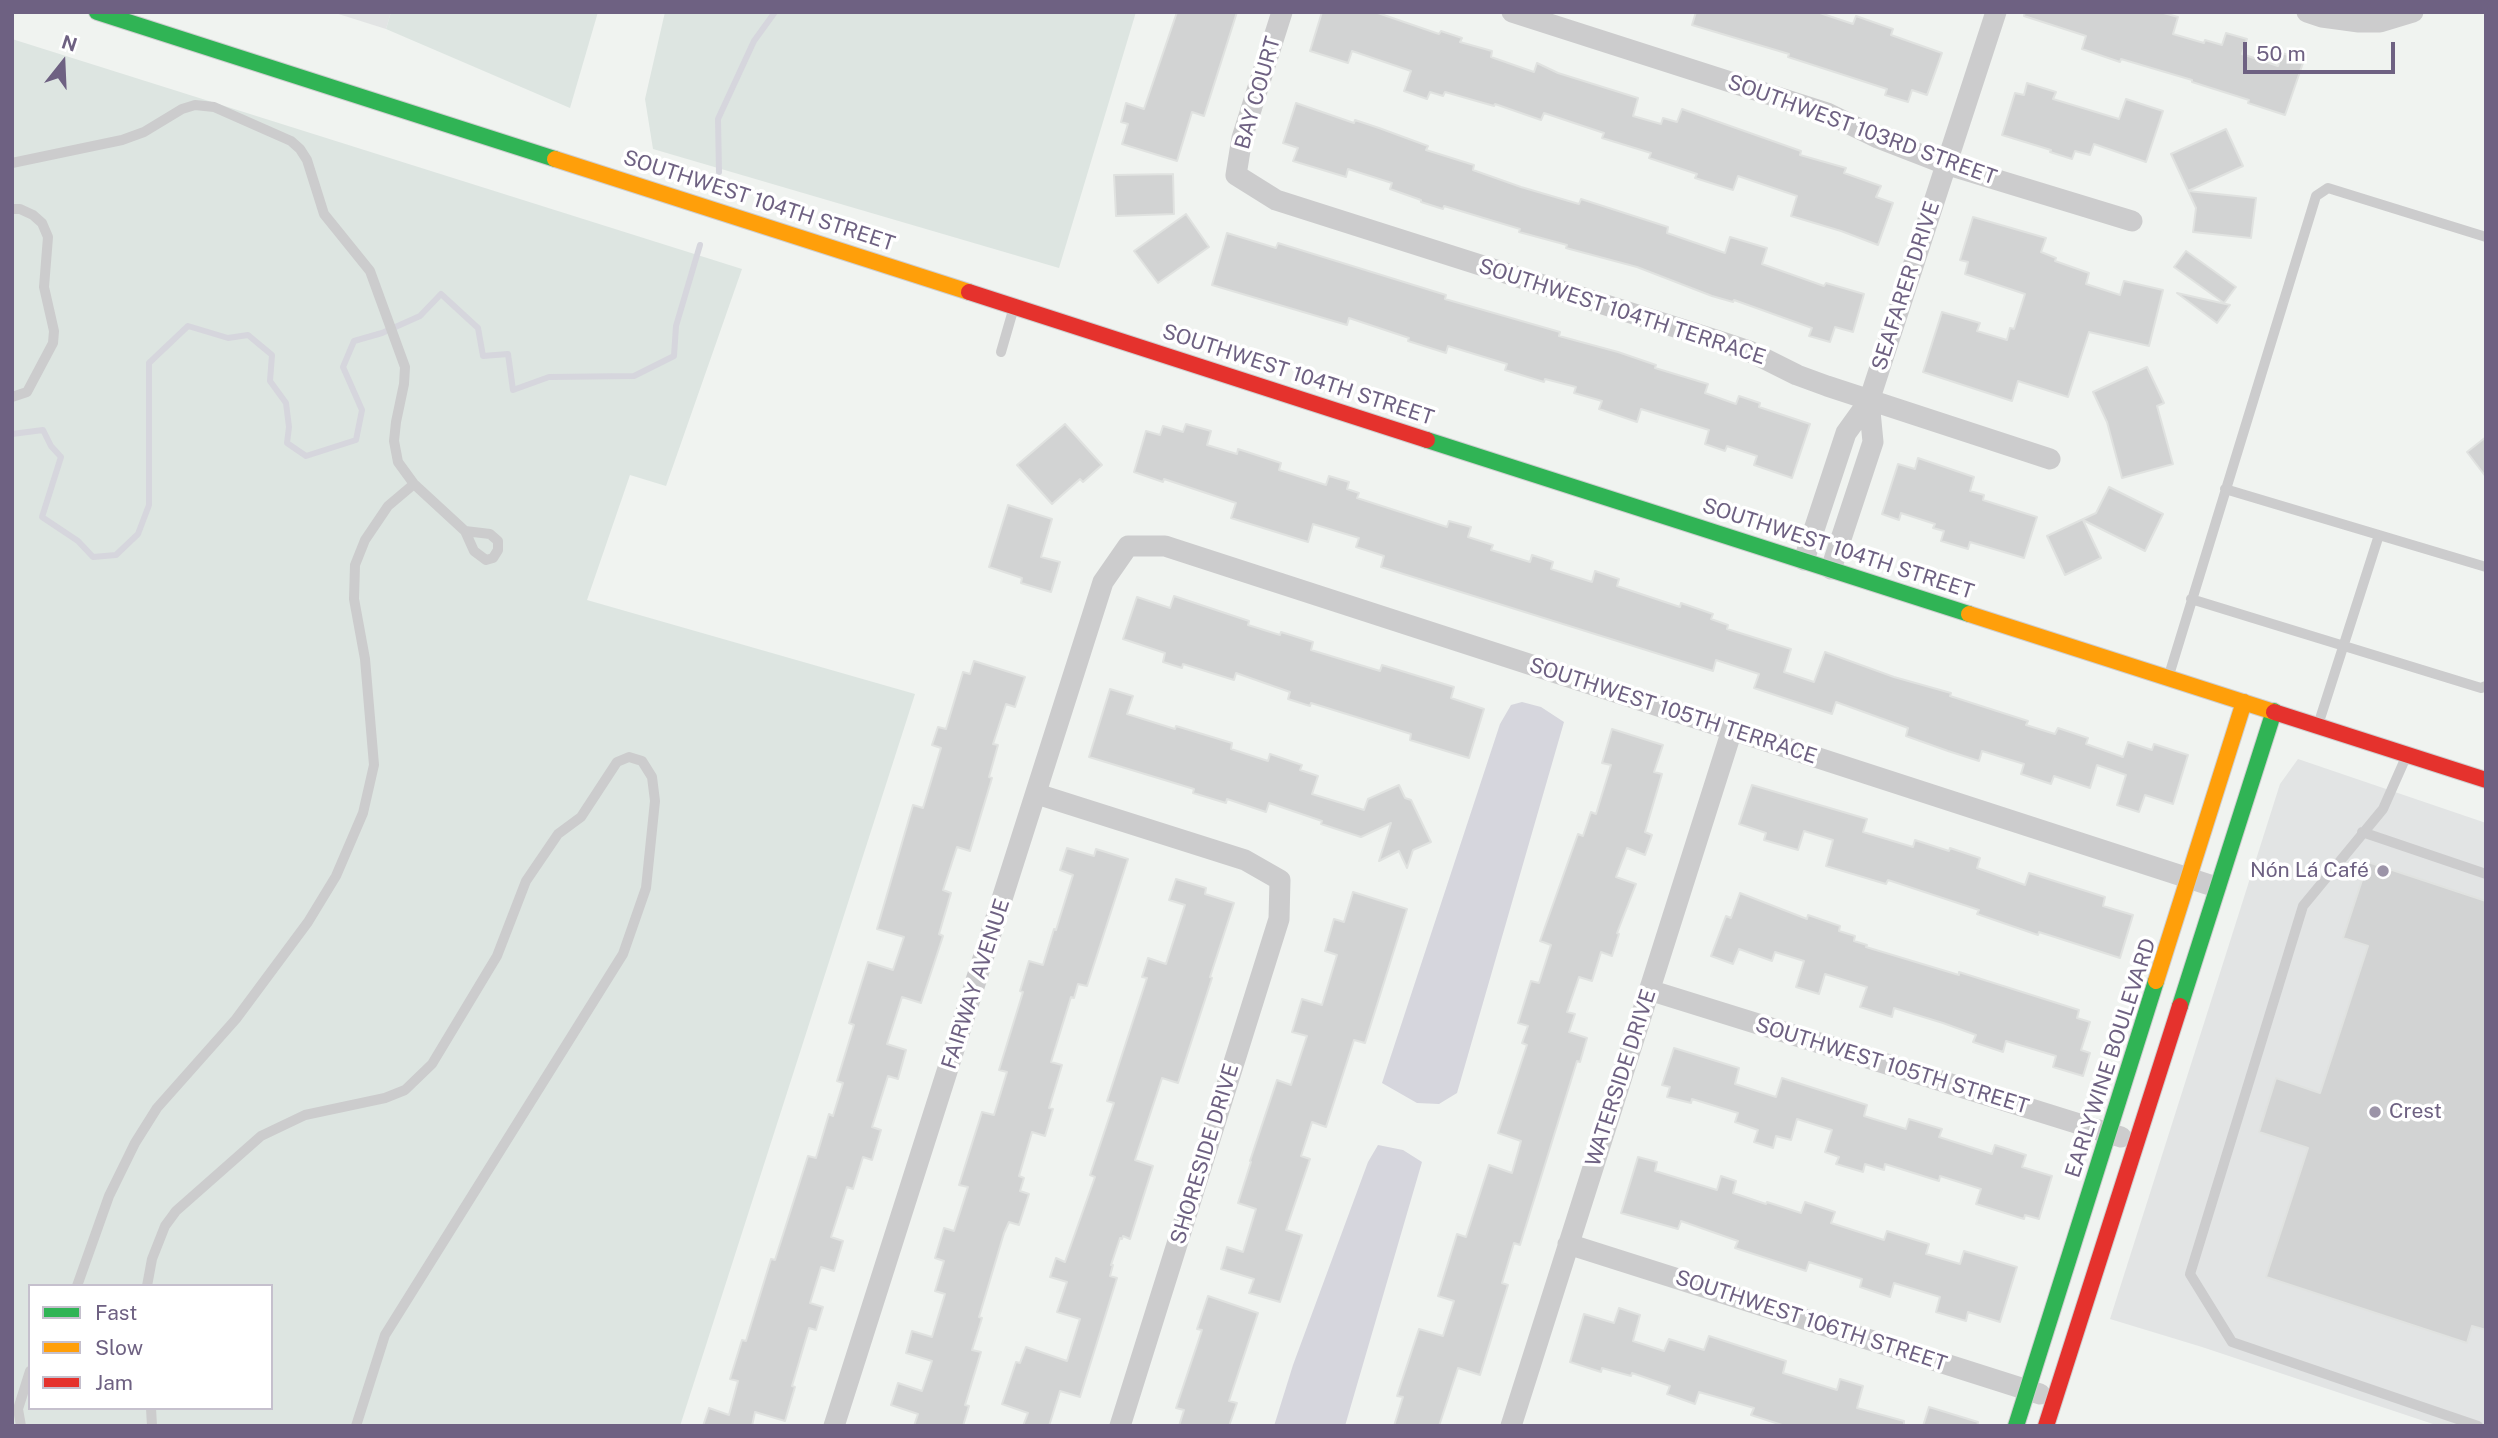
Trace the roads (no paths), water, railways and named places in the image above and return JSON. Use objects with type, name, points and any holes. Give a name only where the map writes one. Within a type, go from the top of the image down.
[{"type":"main road","name":"SOUTHWEST 104TH STREET","points":[[97,12],[2486,780]]},
{"type":"main road","name":"EARLYWINE BOULEVARD","points":[[2016,1426],[2244,702]]},
{"type":"main road","points":[[2046,1426],[2274,711]]},
{"type":"street","name":"BAY COURT","points":[[1236,175],[1242,138],[1282,12]]},
{"type":"street","name":"SOUTHWEST 103RD STREET","points":[[1513,12],[1827,113],[1878,138],[1945,164],[2132,221]]},
{"type":"street","name":"SEAFARER DRIVE","points":[[1804,560],[1846,433],[1869,401],[1996,12]]},
{"type":"street","points":[[2307,12],[2322,17],[2380,22],[2413,12]]},
{"type":"street","name":"SOUTHWEST 104TH TERRACE","points":[[1236,175],[1276,200],[1739,348],[1797,375],[1869,401],[2049,459]]},
{"type":"street","name":"SEAFARER DRIVE","points":[[1831,569],[1873,442],[1869,401]]},
{"type":"street","name":"SOUTHWEST 105TH TERRACE","points":[[1128,546],[1165,546],[2216,887]]},
{"type":"street","name":"FAIRWAY AVENUE","points":[[834,1426],[1103,582],[1128,546]]},
{"type":"street","name":"WATERSIDE DRIVE","points":[[1511,1426],[1732,730]]},
{"type":"street","name":"SHORESIDE DRIVE","points":[[1037,794],[1245,860],[1280,880],[1279,919],[1120,1426]]},
{"type":"street","name":"SOUTHWEST 105TH STREET","points":[[1648,990],[2136,1142]]},
{"type":"street","name":"SOUTHWEST 106TH STREET","points":[[1568,1244],[2055,1398]]},
{"type":"lane","points":[[12,163],[122,141],[144,132],[182,109],[195,105],[214,107],[291,141],[307,160],[324,214],[370,271],[405,367],[394,442],[398,462],[414,484],[465,531]]},
{"type":"lane","points":[[2168,678],[2190,599],[2316,196],[2328,188],[2486,237]]},
{"type":"lane","points":[[12,209],[20,209],[33,215],[42,223],[48,237],[44,287],[54,331],[53,342],[27,392],[12,397]]},
{"type":"lane","points":[[1001,352],[1014,305]]},
{"type":"lane","points":[[78,1284],[109,1196],[135,1143],[157,1108],[236,1019],[308,922],[342,864],[363,813],[374,765],[365,659],[354,599],[355,565],[365,540],[388,506],[414,484]]},
{"type":"lane","points":[[2224,489],[2486,567]]},
{"type":"lane","points":[[2318,725],[2379,535]]},
{"type":"lane","points":[[2190,599],[2482,688],[2486,686]]},
{"type":"lane","points":[[2408,754],[2383,809],[2303,906],[2190,1274],[2232,1342],[2478,1426]]},
{"type":"lane","points":[[147,1284],[152,1259],[165,1226],[176,1211],[261,1136],[305,1115],[385,1098],[405,1090],[432,1064],[497,956],[526,881],[558,834],[581,817],[617,762],[629,757],[642,761],[652,777],[655,801],[646,888],[623,954],[384,1335],[356,1426]]},
{"type":"lane","points":[[2362,832],[2486,874]]},
{"type":"lane","points":[[21,1426],[18,1409],[28,1376]]},
{"type":"waterway","points":[[719,172],[718,119],[754,41],[775,12]]},
{"type":"waterway","points":[[12,434],[43,430],[51,446],[61,457],[42,517],[78,541],[93,557],[116,555],[138,534],[149,505],[149,363],[188,326],[228,338],[248,335],[272,355],[270,381],[286,403],[289,427],[287,443],[306,456],[356,440],[362,410],[343,367],[354,341],[382,333],[420,316],[441,294],[478,328],[483,356],[508,354],[513,390],[549,377],[634,376],[674,356],[676,326],[700,245]]},
{"type":"place","name":"Nón Lá Café","points":[[2383,871]]},
{"type":"place","name":"Crest","points":[[2375,1112]]}]
